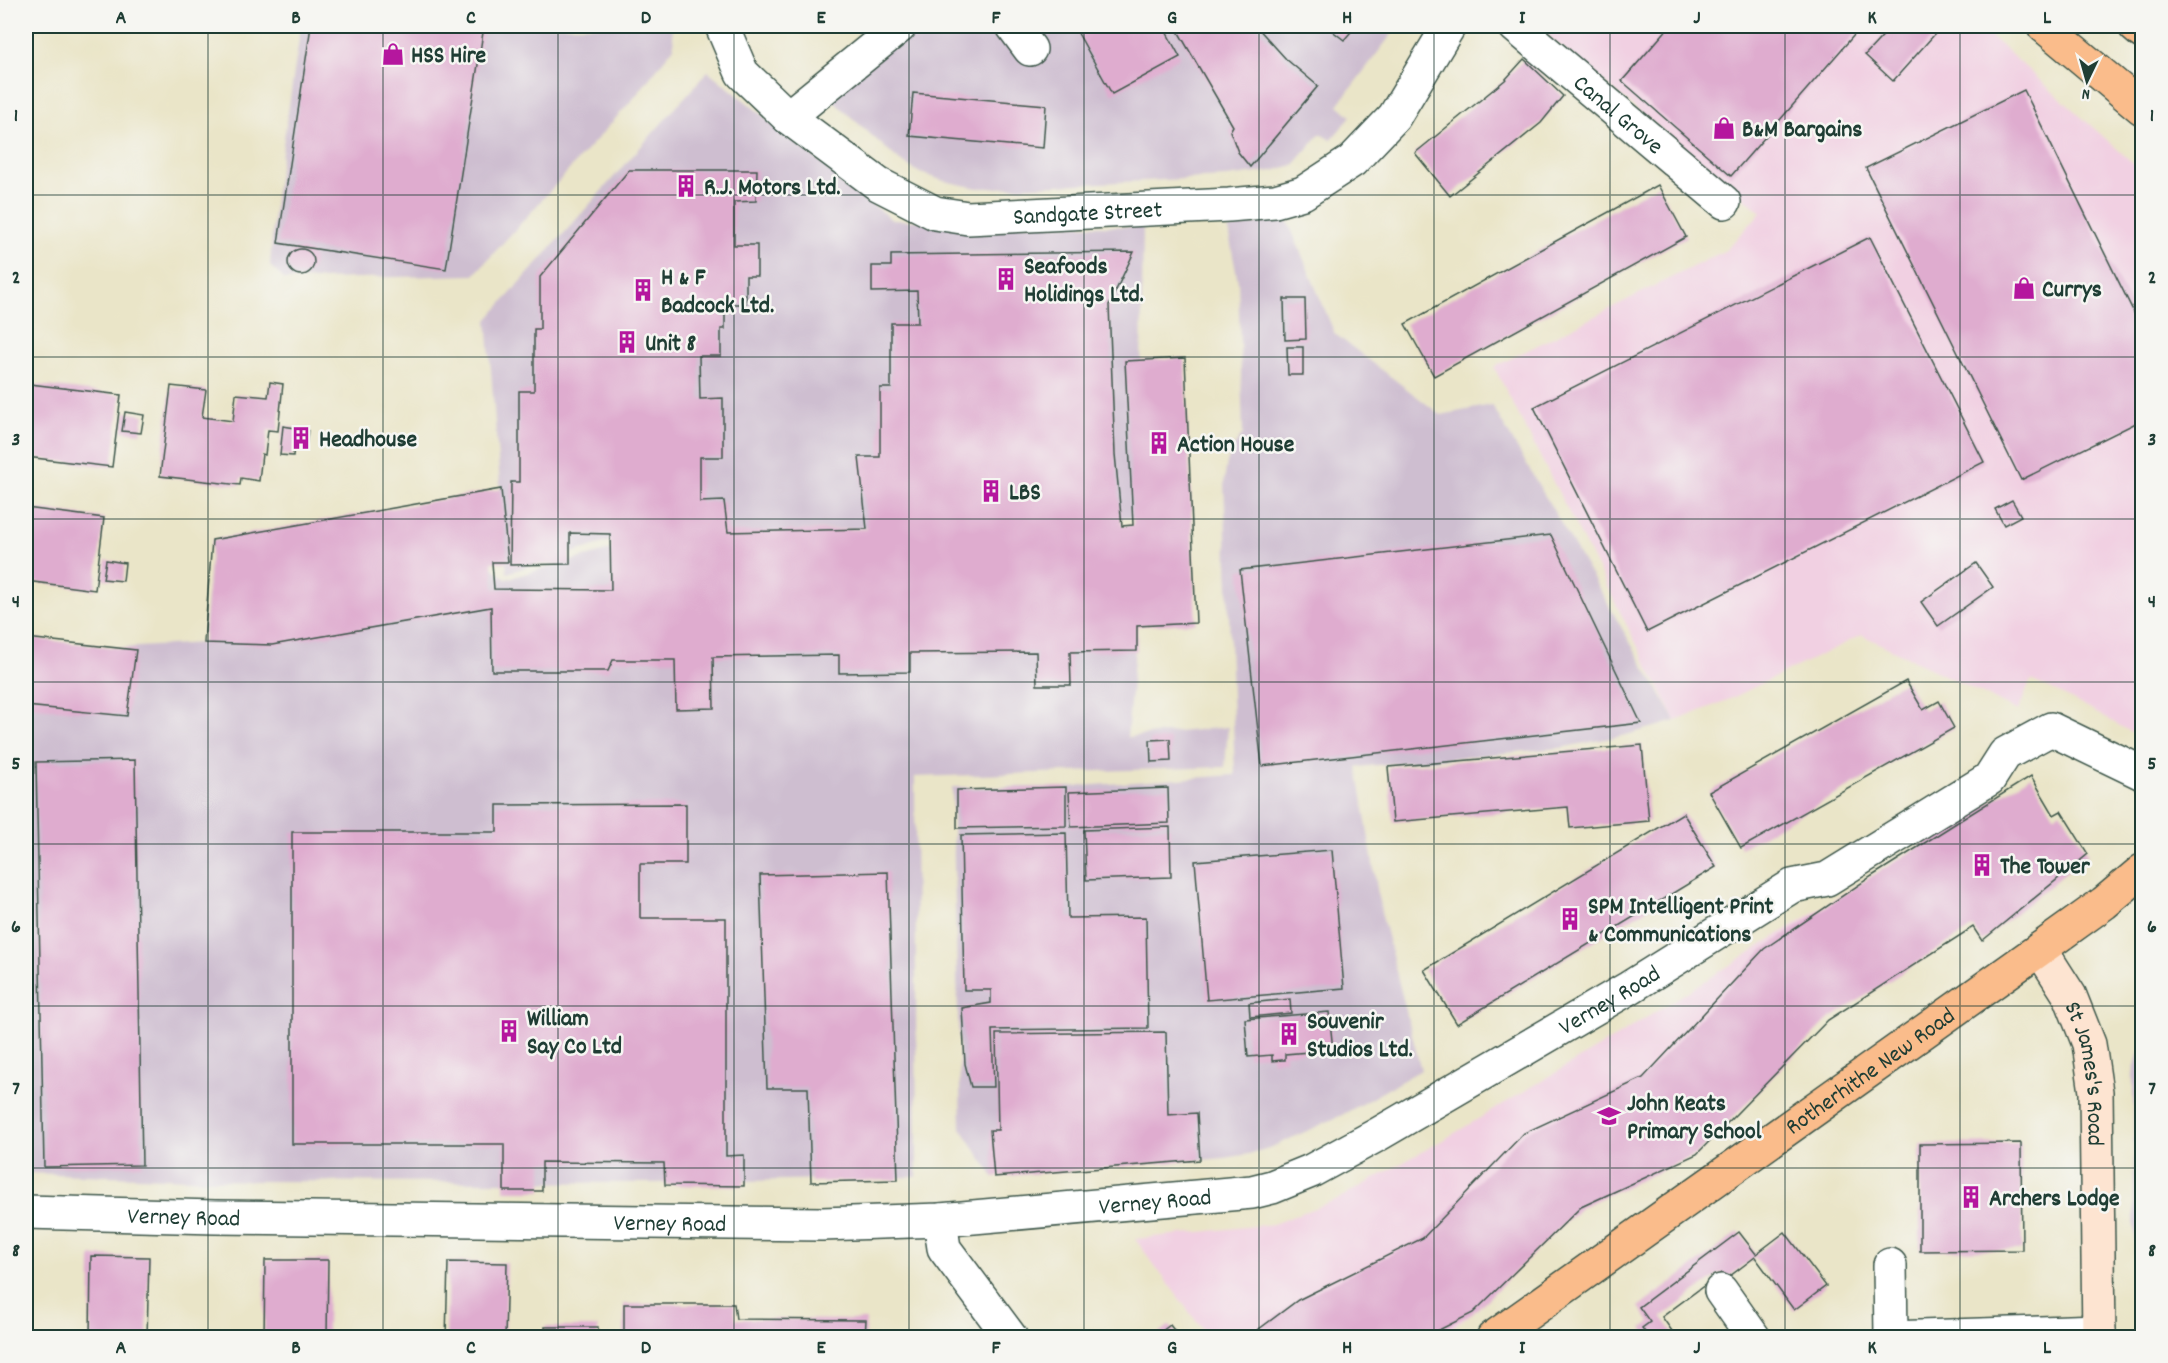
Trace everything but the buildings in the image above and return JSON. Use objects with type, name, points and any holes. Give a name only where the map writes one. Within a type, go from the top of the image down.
[{"type":"main road","points":[[2044,26],[2142,108]]},
{"type":"main road","points":[[2135,26],[2142,32]]},
{"type":"main road","points":[[2040,949],[2104,903],[2142,871]]},
{"type":"main road","name":"Rotherhithe New Road","points":[[1493,1338],[2040,949]]},
{"type":"street","name":"Sandgate Street","points":[[722,26],[742,73],[788,117],[878,184],[935,213],[968,218],[1229,205],[1275,201],[1303,193],[1352,161],[1394,117],[1449,26]]},
{"type":"street","points":[[788,117],[900,26]]},
{"type":"street","name":"Canal Grove","points":[[1515,26],[1724,202]]},
{"type":"street","name":"Verney Road","points":[[26,1212],[214,1217],[810,1224],[940,1220],[1252,1192],[1311,1171],[1377,1135],[1629,988],[1792,886],[1827,879],[1989,779],[2005,754],[2051,729],[2142,773]]},
{"type":"street","name":"St James's Road","points":[[2040,949],[2070,996],[2089,1044],[2096,1092],[2099,1334]]},
{"type":"street","points":[[940,1220],[944,1248],[1011,1338]]},
{"type":"street","points":[[1890,1265],[1890,1337],[2099,1334]]},
{"type":"street","points":[[1721,1291],[1755,1338]]},
{"type":"shaded area","points":[[301,26],[672,26],[674,47],[634,98],[474,275],[285,280],[270,266],[275,198]]},
{"type":"shaded area","points":[[877,26],[1398,26],[1338,105],[1351,116],[1331,140],[1320,134],[1294,165],[1273,171],[1227,177],[977,188],[920,173],[900,161],[812,82]]},
{"type":"shaded area","points":[[1536,26],[1979,26],[2142,171],[2142,738],[2031,680],[2018,711],[1862,635],[1730,699],[1676,721],[1494,367],[1726,250],[1761,212]]},
{"type":"shaded area","points":[[708,71],[892,220],[1143,227],[1139,518],[623,537],[507,573],[487,320]]},
{"type":"shaded area","points":[[1286,217],[1335,334],[1441,415],[1492,405],[1676,721],[1626,735],[1560,748],[1357,767],[1381,912],[1421,1070],[1342,1115],[1272,1147],[1249,1154],[1225,1158],[994,1177],[961,1128],[952,787],[1066,787],[1235,775],[1224,482],[1227,462],[1234,446],[1243,434],[1238,282],[1228,229]]},
{"type":"shaded area","points":[[422,504],[506,579],[628,545],[1133,525],[1137,626],[1127,737],[1228,727],[1225,767],[915,777],[917,1177],[656,1183],[246,1181],[26,1173],[26,638],[121,648],[203,643],[212,540]]},
{"type":"shaded area","name":"John Keats Primary School","points":[[1872,876],[1880,920],[1910,967],[1828,1020],[1697,1154],[1581,1207],[1473,1313],[1438,1337],[1208,1337],[1135,1239],[1273,1224],[1338,1199],[1443,1140],[1622,1033]]},
{"type":"shaded area","points":[[2142,1042],[2142,1337],[2135,1337],[2133,1073]]},
{"type":"place","name":"HSS Hire","points":[[393,54]]},
{"type":"place","name":"B&M Bargains","points":[[1724,128]]},
{"type":"place","name":"R.J. Motors Ltd.","points":[[686,186]]},
{"type":"place","name":"Seafoods Holidings Ltd.","points":[[1006,279]]},
{"type":"place","name":"Currys","points":[[2024,288]]},
{"type":"place","name":"H & F Badcock Ltd.","points":[[643,290]]},
{"type":"place","name":"Unit 8","points":[[627,342]]},
{"type":"place","name":"Headhouse","points":[[301,438]]},
{"type":"place","name":"Action House","points":[[1159,443]]},
{"type":"place","name":"LBS","points":[[991,491]]},
{"type":"place","name":"The Tower","points":[[1982,865]]},
{"type":"place","name":"SPM Intelligent Print & Communications","points":[[1570,919]]},
{"type":"place","name":"William Say Co Ltd","points":[[509,1031]]},
{"type":"place","name":"Souvenir Studios Ltd.","points":[[1289,1034]]},
{"type":"place","name":"John Keats Primary School","points":[[1609,1116]]},
{"type":"place","name":"Archers Lodge","points":[[1971,1197]]}]
